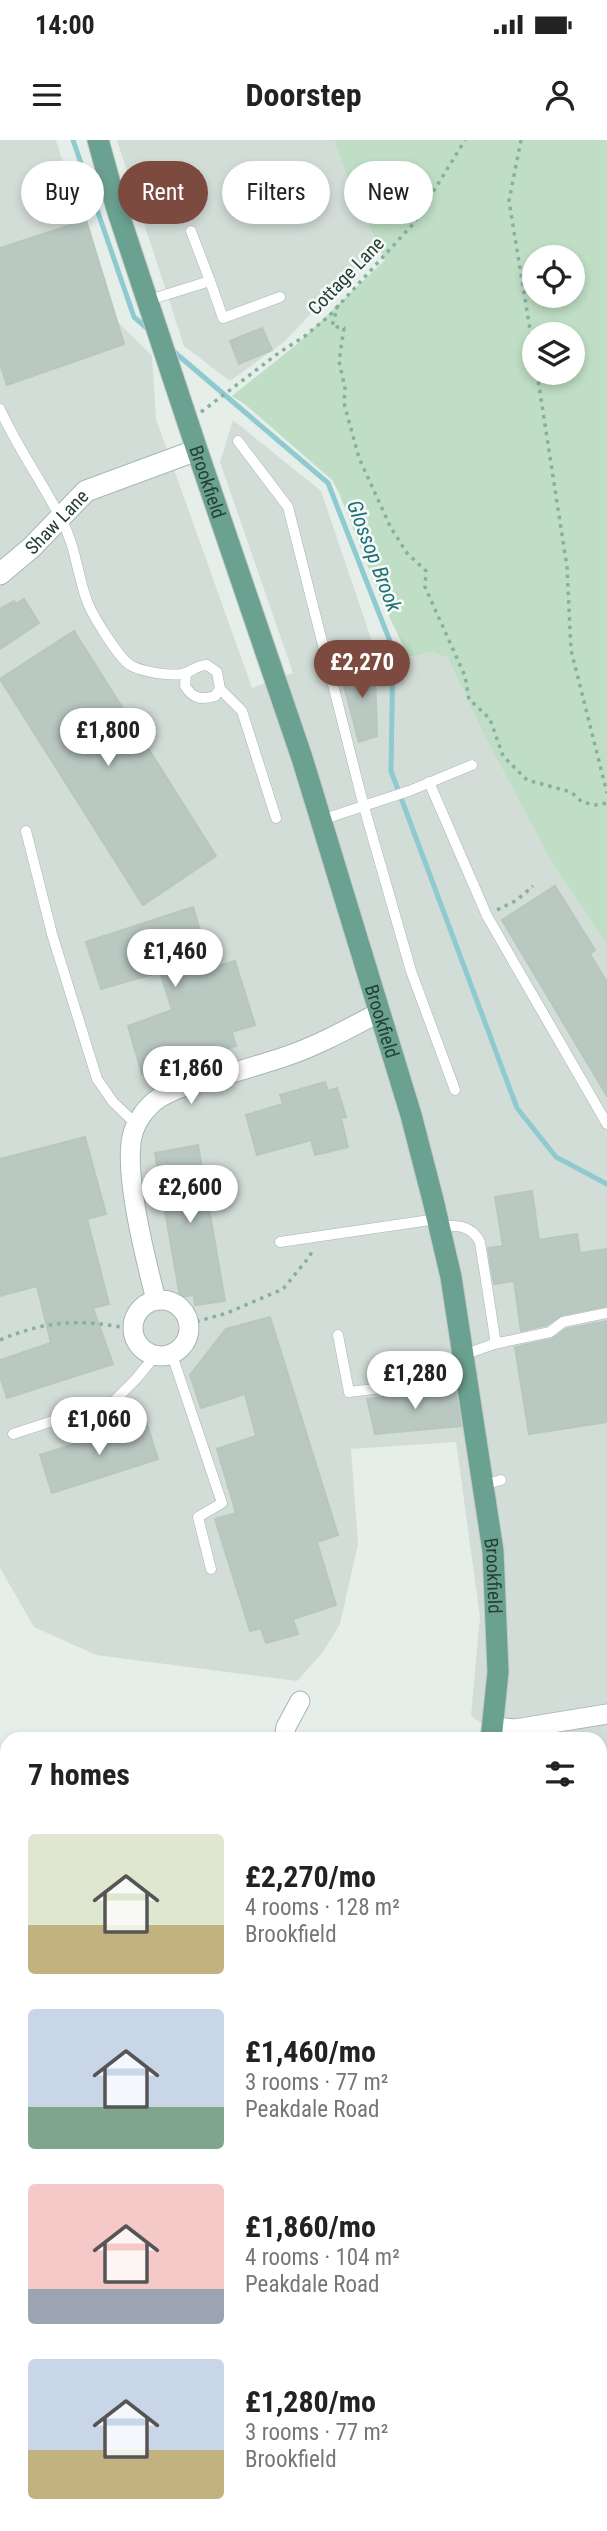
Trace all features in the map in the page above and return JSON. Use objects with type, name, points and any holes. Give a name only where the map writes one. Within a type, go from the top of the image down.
[{"type":"main road","name":"Brookfield","points":[[98,140],[117,209],[302,758],[411,1115],[438,1223],[451,1277],[466,1378],[492,1482],[498,1672],[492,1732]]},
{"type":"street","name":"Shaw Lane","points":[[0,574],[31,548],[86,491],[197,450]]},
{"type":"street","points":[[156,1300],[145,1258],[134,1192],[131,1159],[132,1137],[136,1124],[159,1098],[187,1085],[210,1086],[321,1043],[378,1013]]},
{"type":"street","points":[[156,1300],[171,1302],[186,1314],[188,1324],[189,1333],[183,1347],[164,1355],[140,1348],[132,1329],[137,1312],[145,1304],[156,1300]]},
{"type":"street","points":[[285,1732],[300,1701]]},
{"type":"street","points":[[498,1732],[607,1714]]},
{"type":"lane","points":[[191,231],[223,318],[279,297]]},
{"type":"lane","points":[[149,300],[211,281]]},
{"type":"lane","points":[[0,409],[10,432],[61,517],[75,551],[86,600],[122,659],[133,667],[171,674],[186,673],[194,667],[207,665],[217,672],[220,689],[242,711],[276,818]]},
{"type":"lane","points":[[238,441],[288,507],[364,807],[411,971],[455,1090]]},
{"type":"lane","points":[[186,673],[185,686],[194,697],[202,699],[215,696],[220,689]]},
{"type":"lane","points":[[320,820],[409,791],[472,765]]},
{"type":"lane","points":[[429,782],[487,916],[607,1124]]},
{"type":"lane","points":[[26,831],[52,934],[97,1079],[113,1102],[136,1124]]},
{"type":"lane","points":[[279,1242],[438,1223],[460,1224],[476,1234],[480,1242],[494,1345]]},
{"type":"lane","points":[[463,1355],[550,1332],[563,1322],[607,1314]]},
{"type":"lane","points":[[338,1335],[350,1396],[466,1378]]},
{"type":"lane","points":[[12,1434],[114,1401],[164,1355],[222,1503],[198,1517],[211,1569]]},
{"type":"path","name":"Cottage Lane","points":[[215,401],[305,336],[338,305],[414,223],[465,140]]},
{"type":"path","points":[[521,140],[509,201],[529,322]]},
{"type":"path","points":[[338,305],[332,326],[344,328],[339,361],[345,388],[344,403],[359,458],[391,528],[407,553],[426,571],[425,587],[465,676],[469,699],[490,719],[503,756],[527,780],[571,792],[582,802],[595,805],[607,803]]},
{"type":"path","points":[[539,385],[567,566],[571,650],[607,793]]},
{"type":"path","points":[[487,916],[517,901],[533,886]]},
{"type":"path","points":[[188,1324],[227,1313],[283,1289],[310,1256],[314,1237]]},
{"type":"path","points":[[0,1340],[28,1328],[72,1321],[103,1323],[132,1329]]},
{"type":"shaded area","points":[[0,140],[56,140],[62,161],[21,161],[21,224],[82,224],[109,313],[152,356],[156,419],[252,688],[293,673],[220,462],[233,420],[321,491],[375,650],[408,657],[433,652],[448,658],[482,731],[552,863],[607,944],[607,1732],[493,1732],[471,1716],[480,1617],[456,1442],[351,1449],[358,1544],[340,1624],[323,1652],[297,1681],[96,1655],[34,1627],[0,1568]]},
{"type":"shaded area","points":[[117,140],[334,140],[344,168],[344,224],[368,224],[377,244],[284,342],[230,381],[184,346],[144,224],[208,224],[208,161],[124,161]]},
{"type":"green space","points":[[334,140],[607,140],[607,944],[552,863],[482,731],[448,658],[433,652],[408,657],[332,480],[246,405],[232,396],[297,344],[385,260],[368,224],[433,224],[433,161],[344,161],[344,168]]},
{"type":"building","points":[[74,224],[87,224],[124,344],[7,385],[0,364],[0,248]]},
{"type":"building","points":[[262,328],[272,350],[239,364],[230,341]]},
{"type":"building","points":[[24,599],[39,623],[0,649],[0,609]]},
{"type":"building","points":[[74,631],[216,856],[143,905],[0,679]]},
{"type":"building","points":[[365,662],[367,673],[375,671],[377,736],[359,742],[340,671]]},
{"type":"building","points":[[555,886],[595,950],[590,954],[607,982],[607,1096],[502,920]]},
{"type":"building","points":[[193,907],[211,968],[235,961],[255,1025],[232,1032],[236,1046],[142,1074],[128,1026],[172,1010],[160,972],[101,989],[86,942]]},
{"type":"building","points":[[325,1082],[328,1091],[337,1088],[346,1117],[341,1118],[348,1147],[315,1155],[311,1140],[257,1155],[246,1115],[283,1104],[280,1095]]},
{"type":"building","points":[[85,1137],[106,1214],[87,1219],[109,1304],[93,1308],[113,1364],[7,1398],[0,1376],[0,1360],[51,1343],[37,1286],[0,1296],[0,1159]]},
{"type":"building","points":[[198,1145],[225,1301],[195,1305],[194,1295],[180,1297],[155,1153]]},
{"type":"building","points":[[532,1191],[539,1240],[577,1234],[580,1253],[607,1249],[607,1306],[562,1315],[547,1325],[521,1331],[514,1281],[494,1284],[488,1248],[503,1246],[495,1197]]},
{"type":"building","points":[[270,1317],[338,1535],[317,1542],[336,1605],[293,1619],[298,1634],[266,1643],[261,1628],[250,1631],[215,1519],[236,1513],[217,1449],[256,1436],[245,1394],[201,1408],[190,1375],[226,1329]]},
{"type":"building","points":[[607,1321],[607,1422],[529,1434],[515,1347],[552,1339],[566,1329]]},
{"type":"building","points":[[455,1387],[461,1426],[375,1434],[367,1399]]},
{"type":"building","points":[[146,1421],[158,1459],[52,1493],[40,1455]]},
{"type":"waterway","name":"Glossop Brook","points":[[73,140],[134,317],[149,330]]},
{"type":"waterway","name":"Glossop Brook","points":[[172,350],[328,483],[393,649],[391,771],[517,1108],[556,1157],[607,1184]]}]
